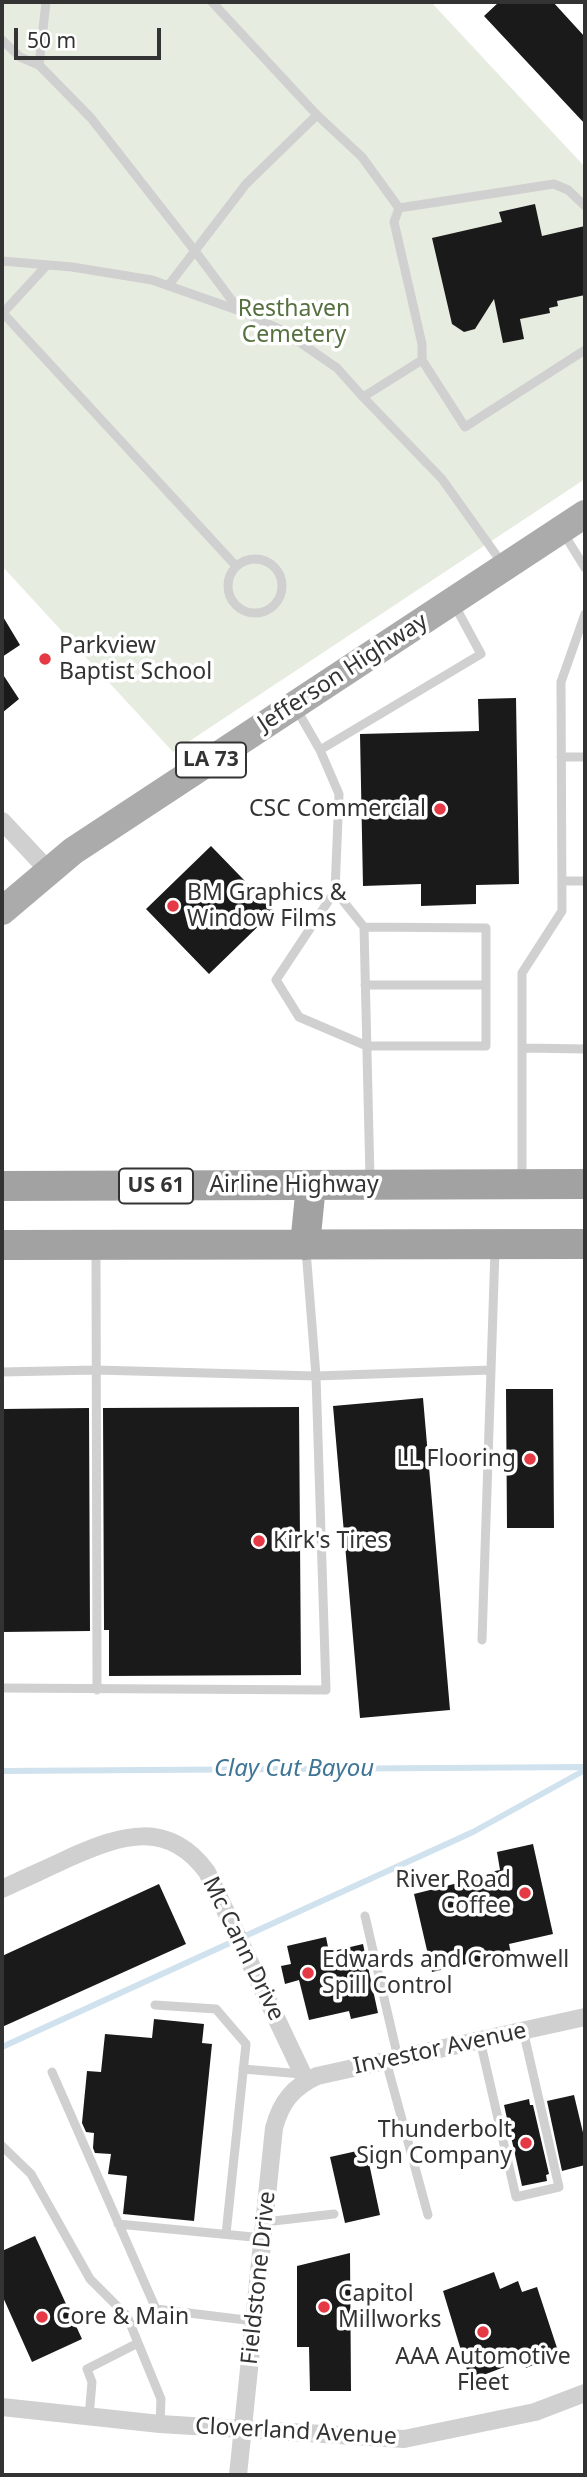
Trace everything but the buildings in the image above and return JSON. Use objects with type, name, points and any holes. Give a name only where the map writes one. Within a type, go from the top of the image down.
[{"type":"highway","name":"Airline Highway","points":[[2,1186],[585,1184]]},
{"type":"highway","points":[[305,1245],[311,1185]]},
{"type":"highway","points":[[2,1245],[585,1244]]},
{"type":"main road","name":"Jefferson Highway","points":[[2,911],[48,870],[93,837],[585,513]]},
{"type":"street","points":[[2,821],[48,870]]},
{"type":"street","name":"Mc Cann Drive","points":[[2,1889],[113,1839],[141,1835],[171,1842],[198,1861],[206,1872],[302,2081]]},
{"type":"street","name":"Investor Avenue","points":[[302,2081],[585,2017]]},
{"type":"street","name":"Fieldstone Drive","points":[[238,2475],[274,2128],[281,2108],[302,2081]]},
{"type":"street","name":"Cloverland Avenue","points":[[2,2407],[243,2431],[404,2440],[535,2412],[585,2393]]},
{"type":"lane","points":[[39,65],[46,2]]},
{"type":"lane","points":[[212,2],[317,115],[362,157],[399,208]]},
{"type":"lane","points":[[2,40],[20,57],[39,65],[91,118],[240,311]]},
{"type":"lane","points":[[168,286],[246,184],[317,115]]},
{"type":"lane","points":[[399,208],[554,184],[568,190],[585,206]]},
{"type":"lane","points":[[399,208],[394,222],[422,344],[422,360],[465,427],[585,350]]},
{"type":"lane","points":[[2,261],[152,280],[240,311],[282,330],[337,368],[442,479],[505,566]]},
{"type":"lane","points":[[47,265],[3,313],[236,566]]},
{"type":"lane","points":[[363,397],[422,360]]},
{"type":"lane","points":[[561,530],[585,568]]},
{"type":"lane","points":[[262,560],[277,569],[282,587],[276,603],[269,609],[252,614],[236,606],[228,591],[231,573],[236,566],[244,561],[262,560]]},
{"type":"lane","points":[[320,750],[481,654],[452,601]]},
{"type":"lane","points":[[522,1184],[522,973],[562,911],[561,682],[585,614]]},
{"type":"lane","points":[[294,705],[320,750],[339,794],[335,891],[276,980],[299,1017],[367,1046],[486,1046],[486,928],[364,927]]},
{"type":"lane","points":[[561,757],[585,757]]},
{"type":"lane","points":[[562,881],[585,881]]},
{"type":"lane","points":[[335,891],[364,927],[370,1185]]},
{"type":"lane","points":[[365,985],[485,985]]},
{"type":"lane","points":[[522,1048],[585,1049]]},
{"type":"lane","points":[[482,1640],[495,1244]]},
{"type":"lane","points":[[96,1245],[97,1690]]},
{"type":"lane","points":[[2,1688],[326,1690],[316,1376],[305,1245]]},
{"type":"lane","points":[[2,1372],[96,1370],[316,1376],[491,1370]]},
{"type":"lane","points":[[365,1916],[392,2059],[428,2215]]},
{"type":"lane","points":[[155,2005],[216,2009],[246,2044],[226,2234]]},
{"type":"lane","points":[[480,2040],[516,2197],[559,2187],[523,2030]]},
{"type":"lane","points":[[243,2069],[302,2081]]},
{"type":"lane","points":[[52,2072],[156,2309],[254,2321]]},
{"type":"lane","points":[[2,2146],[31,2174],[90,2279],[127,2316],[161,2399],[160,2424]]},
{"type":"lane","points":[[118,2224],[226,2234],[264,2230],[334,2214]]},
{"type":"lane","points":[[89,2417],[93,2382],[87,2369],[138,2343]]},
{"type":"green space","name":"Resthaven Cemetery","points":[[2,2],[431,2],[585,167],[585,479],[173,752],[2,566]]},
{"type":"waterway","name":"Clay Cut Bayou","points":[[2,1771],[585,1767]]},
{"type":"waterway","points":[[2,2047],[473,1832],[585,1770]]},
{"type":"place","name":"Parkview Baptist School","points":[[45,659]]},
{"type":"place","name":"CSC Commercial","points":[[440,809]]},
{"type":"place","name":"BM Graphics & Window Films","points":[[173,906]]},
{"type":"place","name":"LL Flooring","points":[[530,1459]]},
{"type":"place","name":"Kirk's Tires","points":[[259,1541]]},
{"type":"place","name":"River Road Coffee","points":[[525,1893]]},
{"type":"place","name":"Edwards and Cromwell Spill Control","points":[[308,1973]]},
{"type":"place","name":"Thunderbolt Sign Company","points":[[526,2143]]},
{"type":"place","name":"Capitol Millworks","points":[[324,2307]]},
{"type":"place","name":"Core & Main","points":[[42,2317]]},
{"type":"place","name":"AAA Automotive Fleet","points":[[483,2332]]}]
